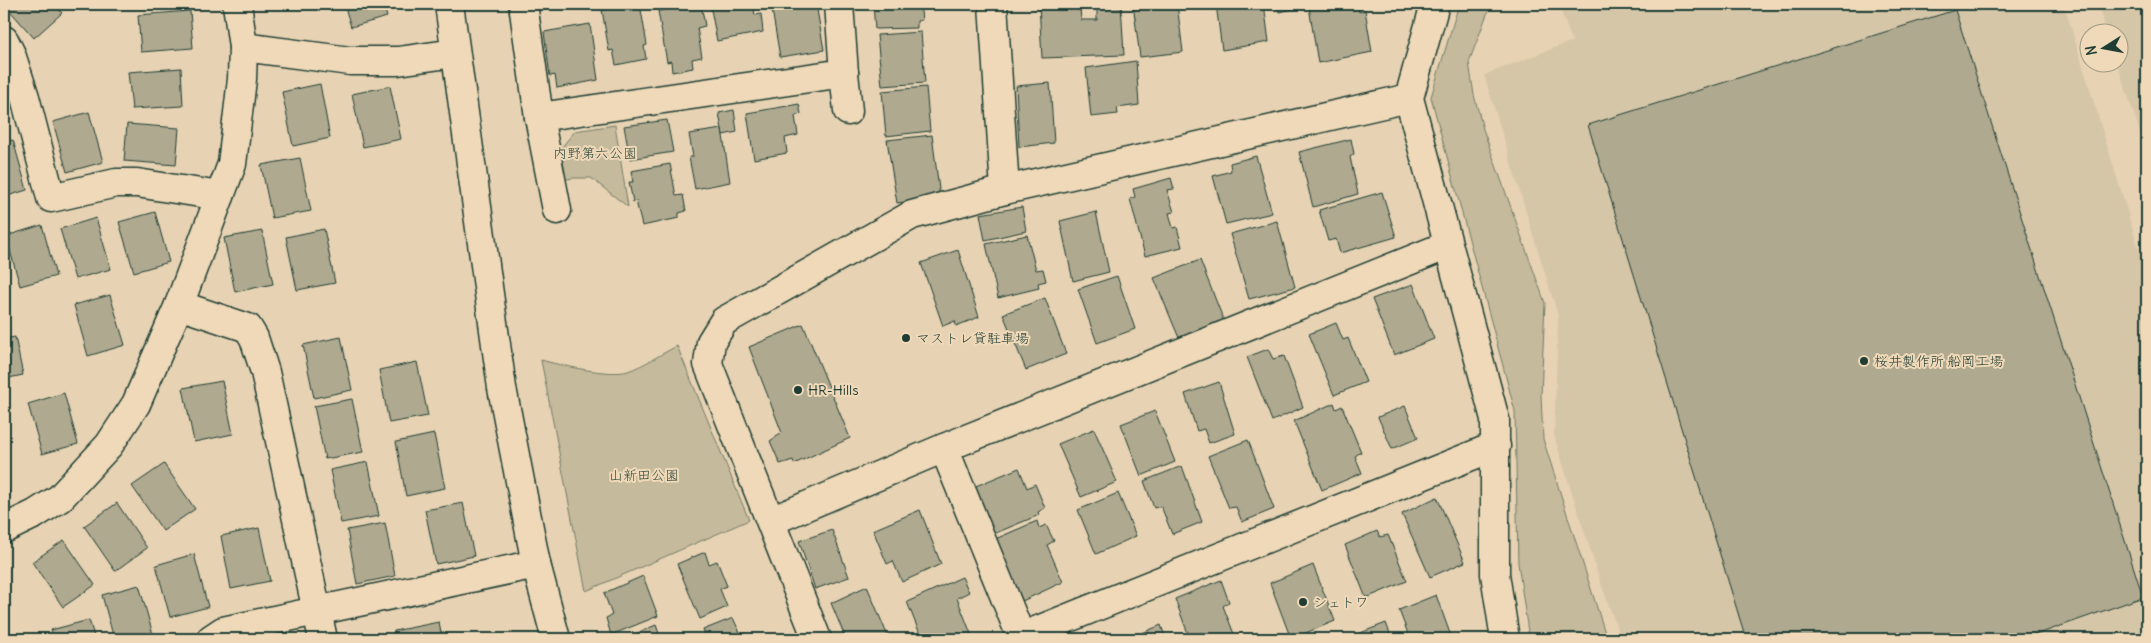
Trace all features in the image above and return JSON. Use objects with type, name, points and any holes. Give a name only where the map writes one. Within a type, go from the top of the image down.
[{"type":"street","points":[[4,529],[35,514],[60,498],[110,445],[136,404],[179,305],[232,164],[242,79],[243,48],[237,4]]},
{"type":"street","points":[[448,4],[502,388],[536,564],[556,639]]},
{"type":"street","points":[[523,4],[539,116],[557,210]]},
{"type":"street","points":[[839,4],[848,111]]},
{"type":"street","points":[[993,4],[1005,190]]},
{"type":"street","points":[[1435,4],[1409,98],[1495,419],[1494,574],[1505,639]]},
{"type":"street","points":[[4,40],[11,54],[25,97],[51,198],[116,183],[137,183],[220,196]]},
{"type":"street","points":[[243,48],[350,61],[398,61],[455,53]]},
{"type":"street","points":[[539,116],[844,74]]},
{"type":"street","points":[[817,639],[708,364],[708,351],[716,331],[724,321],[912,215],[1005,190],[1409,98]]},
{"type":"street","points":[[771,521],[944,448],[1448,245]]},
{"type":"street","points":[[179,305],[248,328],[254,338],[265,372],[323,639]]},
{"type":"street","points":[[944,448],[1021,638],[1496,446]]},
{"type":"street","points":[[210,639],[223,631],[536,564]]},
{"type":"shaded area","name":"桜井製作所 船岡工場","points":[[1558,4],[2064,4],[2078,50],[2078,72],[2085,72],[2147,276],[2147,639],[1621,639],[1600,581],[1554,436],[1558,316],[1484,75],[1572,41]]},
{"type":"shaded area","points":[[2097,4],[2147,4],[2147,153],[2120,72],[2128,72],[2128,22],[2103,22]]},
{"type":"green space","points":[[1459,4],[1493,4],[1487,14],[1469,62],[1474,95],[1483,129],[1545,303],[1541,395],[1543,439],[1607,639],[1529,639],[1518,563],[1515,411],[1431,97]]},
{"type":"green space","name":"内野第六公園","points":[[615,125],[628,207],[591,178],[573,178],[556,181],[561,148],[575,131]]},
{"type":"green space","name":"山新田公園","points":[[677,346],[749,520],[586,591],[541,360],[585,370],[610,373],[620,372],[641,366]]},
{"type":"building","points":[[4,4],[54,4],[62,13],[34,38]]},
{"type":"building","points":[[344,4],[383,4],[387,17],[351,27]]},
{"type":"building","points":[[640,4],[647,45],[644,46],[646,59],[616,65],[613,50],[609,51],[602,10]]},
{"type":"building","points":[[701,4],[705,26],[697,28],[702,57],[692,59],[693,68],[672,72],[671,61],[667,62],[658,11]]},
{"type":"building","points":[[710,4],[753,4],[755,15],[761,14],[763,32],[717,41]]},
{"type":"building","points":[[771,4],[816,4],[824,50],[780,57]]},
{"type":"building","points":[[873,4],[920,4],[922,20],[917,21],[917,28],[875,29]]},
{"type":"building","points":[[1039,4],[1085,4],[1085,8],[1080,8],[1081,20],[1097,20],[1097,4],[1121,4],[1124,55],[1042,58]]},
{"type":"building","points":[[1133,4],[1177,4],[1183,52],[1140,57]]},
{"type":"building","points":[[1216,4],[1264,4],[1269,42],[1222,50]]},
{"type":"building","points":[[1277,4],[1303,4],[1304,7],[1279,12]]},
{"type":"building","points":[[1326,4],[1358,4],[1359,12],[1365,10],[1372,52],[1318,63],[1309,7]]},
{"type":"building","name":"桜井製作所 船岡工場","points":[[1955,10],[2143,597],[2024,639],[1746,639],[1588,125]]},
{"type":"building","points":[[190,11],[193,48],[141,52],[138,15]]},
{"type":"building","points":[[590,24],[598,80],[557,88],[555,75],[550,76],[544,32]]},
{"type":"building","points":[[921,32],[925,83],[882,86],[877,35]]},
{"type":"building","points":[[1136,61],[1139,105],[1117,108],[1118,114],[1091,117],[1086,68]]},
{"type":"building","points":[[181,68],[183,106],[132,109],[128,72]]},
{"type":"building","points":[[1050,83],[1054,143],[1019,147],[1016,86]]},
{"type":"building","points":[[320,84],[330,138],[293,146],[282,92]]},
{"type":"building","points":[[390,86],[401,139],[363,147],[352,94]]},
{"type":"building","points":[[926,87],[930,131],[886,136],[882,91]]},
{"type":"building","points":[[799,104],[801,114],[795,116],[798,135],[785,138],[787,153],[754,159],[747,113]]},
{"type":"building","points":[[734,110],[737,132],[723,135],[719,113]]},
{"type":"building","points":[[89,112],[103,162],[67,172],[53,122]]},
{"type":"building","points":[[667,120],[673,152],[630,159],[624,126]]},
{"type":"building","points":[[127,124],[179,128],[176,165],[124,161]]},
{"type":"building","points":[[722,129],[730,182],[695,189],[689,157],[693,157],[689,134]]},
{"type":"building","points":[[932,135],[940,197],[897,203],[887,140]]},
{"type":"building","points":[[1351,139],[1354,154],[1350,157],[1358,194],[1313,207],[1299,152]]},
{"type":"building","points":[[13,140],[27,190],[4,197],[4,142]]},
{"type":"building","points":[[1256,156],[1272,213],[1226,224],[1213,176],[1231,171],[1230,163]]},
{"type":"building","points":[[300,158],[311,211],[272,218],[261,165]]},
{"type":"building","points":[[670,164],[676,196],[683,195],[686,211],[679,213],[679,218],[642,226],[636,201],[633,202],[629,182],[633,182],[631,171]]},
{"type":"building","points":[[1171,178],[1174,189],[1167,190],[1174,212],[1169,213],[1173,228],[1177,227],[1182,247],[1145,256],[1130,199],[1135,197],[1133,189]]},
{"type":"building","points":[[1382,192],[1396,237],[1340,253],[1336,239],[1328,241],[1319,210]]},
{"type":"building","points":[[1022,207],[1026,231],[985,240],[980,214]]},
{"type":"building","points":[[155,212],[169,262],[134,272],[119,222]]},
{"type":"building","points":[[1096,212],[1109,272],[1073,281],[1060,221]]},
{"type":"building","points":[[96,218],[111,269],[75,279],[60,229]]},
{"type":"building","points":[[1277,221],[1295,287],[1249,299],[1230,234]]},
{"type":"building","points":[[42,225],[56,276],[20,286],[6,236]]},
{"type":"building","points":[[324,229],[335,283],[297,290],[286,237]]},
{"type":"building","points":[[262,231],[273,284],[235,292],[224,238]]},
{"type":"building","points":[[1027,235],[1036,270],[1043,269],[1046,281],[1038,283],[1039,288],[998,298],[986,244]]},
{"type":"building","points":[[958,250],[979,317],[956,326],[955,321],[943,326],[921,263]]},
{"type":"building","points":[[1200,260],[1224,321],[1179,338],[1154,278]]},
{"type":"building","points":[[1117,276],[1135,329],[1097,343],[1078,289]]},
{"type":"building","points":[[1413,284],[1434,339],[1394,355],[1372,299]]},
{"type":"building","points":[[110,295],[125,345],[88,356],[74,305]]},
{"type":"building","points":[[1045,298],[1066,354],[1026,370],[1003,314]]},
{"type":"building","points":[[1336,323],[1343,340],[1348,338],[1366,382],[1334,395],[1309,334]]},
{"type":"building","name":"HR-Hills","points":[[803,324],[850,438],[794,464],[793,460],[780,464],[770,441],[782,433],[749,347]]},
{"type":"building","points":[[15,337],[23,375],[4,379],[4,339]]},
{"type":"building","points":[[341,337],[352,390],[314,398],[303,345]]},
{"type":"building","points":[[1268,349],[1273,359],[1284,356],[1303,407],[1272,421],[1247,357]]},
{"type":"building","points":[[417,362],[428,416],[389,423],[379,370]]},
{"type":"building","points":[[222,381],[233,434],[194,442],[183,388]]},
{"type":"building","points":[[1219,382],[1235,434],[1209,443],[1204,429],[1197,431],[1185,394]]},
{"type":"building","points":[[64,393],[78,444],[42,454],[28,404]]},
{"type":"building","points":[[352,399],[363,452],[325,459],[314,406]]},
{"type":"building","points":[[1334,403],[1336,409],[1342,406],[1361,452],[1355,456],[1362,473],[1322,490],[1294,421]]},
{"type":"building","points":[[1405,406],[1418,438],[1392,449],[1378,417]]},
{"type":"building","points":[[1155,411],[1175,462],[1141,476],[1121,424]]},
{"type":"building","points":[[1094,429],[1117,482],[1081,497],[1058,444]]},
{"type":"building","points":[[434,434],[445,488],[406,496],[396,442]]},
{"type":"building","points":[[1248,440],[1274,509],[1242,522],[1236,507],[1229,508],[1208,456]]},
{"type":"building","points":[[368,462],[379,516],[341,523],[330,470]]},
{"type":"building","points":[[164,464],[195,509],[163,531],[132,486]]},
{"type":"building","points":[[1182,466],[1202,522],[1172,534],[1161,506],[1154,508],[1144,481]]},
{"type":"building","points":[[1019,468],[1027,488],[1035,484],[1045,508],[1038,512],[1039,515],[991,535],[971,488]]},
{"type":"building","points":[[4,473],[10,496],[4,498]]},
{"type":"building","points":[[1118,493],[1136,536],[1096,554],[1078,510]]},
{"type":"building","points":[[1437,497],[1465,562],[1430,577],[1402,514]]},
{"type":"building","points":[[117,503],[147,548],[115,571],[84,526]]},
{"type":"building","points":[[463,503],[474,556],[436,564],[425,510]]},
{"type":"building","points":[[920,510],[941,564],[902,582],[893,561],[887,564],[873,530]]},
{"type":"building","points":[[1037,521],[1039,528],[1046,525],[1054,541],[1047,545],[1063,582],[1020,602],[993,540]]},
{"type":"building","points":[[385,523],[395,576],[357,584],[347,530]]},
{"type":"building","points":[[259,528],[270,581],[231,589],[221,536]]},
{"type":"building","points":[[832,530],[849,577],[815,589],[799,541]]},
{"type":"building","points":[[1377,531],[1380,537],[1388,535],[1407,581],[1366,598],[1345,545]]},
{"type":"building","points":[[64,540],[95,585],[63,607],[32,562]]},
{"type":"building","points":[[705,552],[709,564],[717,561],[727,586],[720,589],[727,607],[700,619],[677,564]]},
{"type":"building","points":[[194,554],[208,607],[170,617],[156,565]]},
{"type":"building","name":"シェトワ","points":[[1313,565],[1335,621],[1291,639],[1270,583]]},
{"type":"building","points":[[643,576],[658,616],[611,635],[606,618],[612,615],[604,593]]},
{"type":"building","points":[[962,577],[969,592],[957,598],[973,639],[922,639],[907,602]]},
{"type":"building","points":[[1221,580],[1229,602],[1223,606],[1236,639],[1190,639],[1175,599]]},
{"type":"building","points":[[139,585],[154,638],[114,639],[102,595]]},
{"type":"building","points":[[867,586],[889,639],[846,639],[831,603]]},
{"type":"building","points":[[1436,595],[1452,639],[1410,639],[1399,610]]},
{"type":"building","points":[[733,618],[741,635],[746,633],[748,639],[707,639],[703,630]]},
{"type":"building","points":[[89,620],[95,639],[54,639],[51,630]]},
{"type":"building","points":[[439,622],[442,639],[395,639],[394,631]]},
{"type":"building","points":[[1386,623],[1392,639],[1345,639]]},
{"type":"building","points":[[656,625],[661,639],[623,639]]},
{"type":"building","points":[[1161,625],[1166,639],[1128,639]]},
{"type":"place","name":"マストレ貸駐車場","points":[[906,338]]},
{"type":"place","name":"桜井製作所 船岡工場","points":[[1864,361]]},
{"type":"place","name":"HR-Hills","points":[[798,390]]},
{"type":"place","name":"シェトワ","points":[[1303,602]]}]
